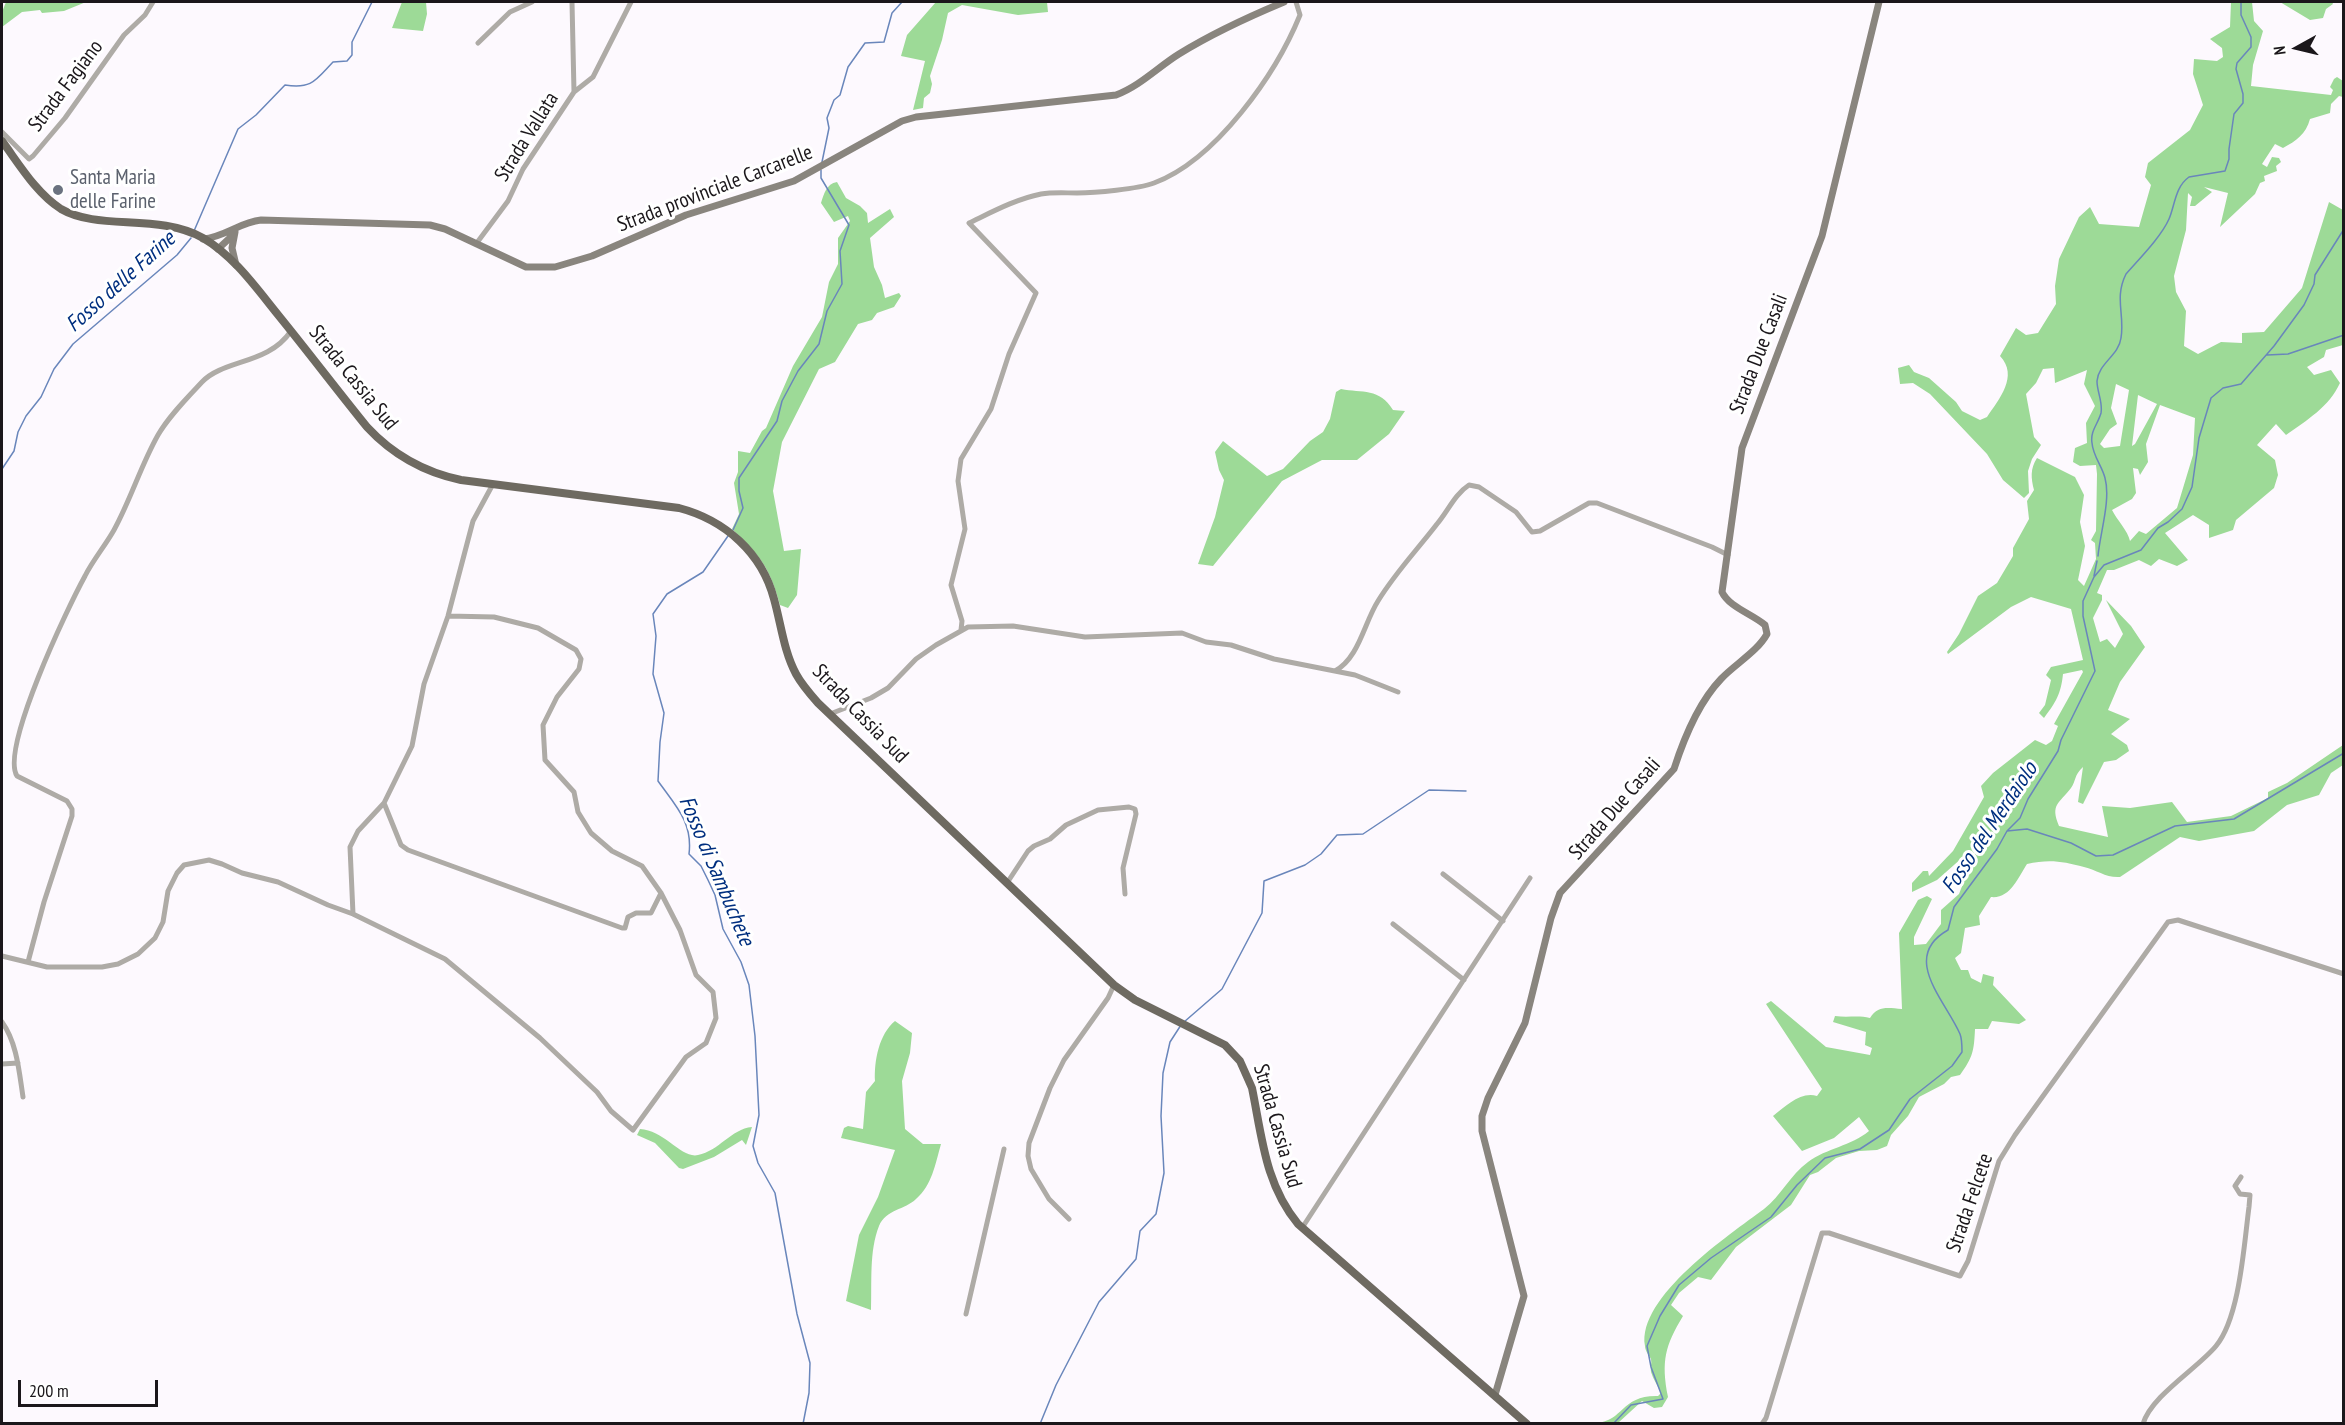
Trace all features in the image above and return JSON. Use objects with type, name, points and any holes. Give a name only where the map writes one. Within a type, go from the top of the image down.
[{"type":"main road","name":"Strada Cassia Sud","points":[[2,141],[40,191],[70,213],[92,218],[149,222],[188,231],[218,249],[237,267],[291,331],[366,427],[392,452],[432,472],[461,480],[679,508],[704,517],[730,533],[750,552],[771,587],[795,674],[802,684],[830,714],[1114,985],[1135,1000],[1216,1038],[1234,1053],[1252,1088],[1275,1190],[1289,1214],[1302,1228],[1527,1424]]},
{"type":"street","name":"Strada Fagiano","points":[[2,132],[29,159],[33,156],[65,118],[124,35],[145,15],[153,2]]},
{"type":"street","points":[[478,43],[510,12],[532,2]]},
{"type":"street","name":"Strada Vallata","points":[[476,244],[507,201],[523,169],[574,93],[572,2]]},
{"type":"street","points":[[574,93],[593,77],[620,20],[632,2]]},
{"type":"street","name":"Strada provinciale Carcarelle","points":[[232,232],[241,225],[261,220],[430,225],[445,229],[526,267],[555,267],[592,256],[686,215],[784,184],[816,170],[888,127],[916,117],[1116,95],[1135,86],[1177,55],[1226,27],[1284,2]]},
{"type":"street","points":[[961,630],[962,621],[951,585],[965,529],[958,468],[998,393],[1009,354],[1036,293],[969,223],[1022,199],[1042,194],[1080,193],[1153,184],[1177,171],[1216,141],[1267,80],[1300,15],[1296,2]]},
{"type":"street","name":"Strada Due Casali","points":[[1494,1395],[1524,1296],[1482,1131],[1482,1116],[1503,1064],[1525,1023],[1551,918],[1560,892],[1581,873],[1674,769],[1682,745],[1714,688],[1730,670],[1755,649],[1767,634],[1765,625],[1725,598],[1722,592],[1742,448],[1822,236],[1880,2]]},
{"type":"street","points":[[200,237],[232,232]]},
{"type":"street","points":[[218,249],[232,232]]},
{"type":"street","points":[[232,232],[232,248],[237,267]]},
{"type":"street","points":[[28,962],[72,816],[72,809],[67,801],[17,776],[14,771],[15,748],[22,721],[50,652],[85,575],[115,529],[162,429],[209,375],[267,352],[282,342],[291,331]]},
{"type":"street","points":[[353,914],[350,847],[358,831],[384,803],[412,746],[424,684],[448,616],[473,521],[493,484]]},
{"type":"street","points":[[1335,672],[1344,665],[1363,634],[1377,602],[1402,566],[1438,523],[1451,503],[1469,485],[1479,487],[1516,513],[1532,532],[1540,531],[1589,503],[1597,503],[1728,555]]},
{"type":"street","points":[[2,956],[47,967],[102,967],[118,964],[138,954],[155,938],[163,922],[168,891],[184,865],[210,860],[242,873],[278,882],[353,914],[445,959],[540,1038],[597,1092],[611,1111],[633,1130],[687,1057],[706,1043],[716,1018],[713,992],[696,975],[680,930],[661,893],[642,866],[612,851],[591,833],[578,812],[574,792],[545,760],[543,724],[557,697],[579,669],[581,659],[576,650],[537,628],[527,625],[494,617],[448,616]]},
{"type":"street","points":[[830,714],[871,698],[888,688],[916,659],[968,627],[1013,626],[1085,637],[1182,633],[1206,642],[1232,645],[1274,659],[1362,677],[1398,692]]},
{"type":"street","points":[[384,803],[401,845],[408,850],[622,928],[625,928],[628,917],[636,913],[651,914],[661,893]]},
{"type":"street","points":[[1007,883],[1028,851],[1050,839],[1066,825],[1098,810],[1129,807],[1135,808],[1123,868],[1125,894]]},
{"type":"street","points":[[1443,874],[1503,921]]},
{"type":"street","points":[[1302,1228],[1530,878]]},
{"type":"street","name":"Strada Felcete","points":[[1762,1424],[1766,1418],[1822,1233],[1829,1233],[1960,1276],[1968,1261],[1999,1161],[2015,1135],[2168,922],[2178,920],[2343,974]]},
{"type":"street","points":[[1394,924],[1464,980]]},
{"type":"street","points":[[1069,1219],[1049,1199],[1031,1169],[1028,1156],[1029,1143],[1044,1101],[1064,1060],[1108,998],[1114,985]]},
{"type":"street","points":[[2,1022],[9,1032],[18,1063],[23,1096]]},
{"type":"street","points":[[2,1064],[18,1063]]},
{"type":"street","points":[[966,1314],[1004,1149]]},
{"type":"street","points":[[2143,1424],[2160,1399],[2217,1346],[2226,1330],[2238,1291],[2249,1207],[2250,1195],[2240,1194],[2235,1186],[2241,1177]]},
{"type":"green space","points":[[6,2],[86,2],[64,11],[22,12],[2,27],[2,12]]},
{"type":"green space","points":[[402,2],[426,2],[427,14],[423,31],[392,28]]},
{"type":"green space","points":[[936,2],[1047,2],[1048,12],[1018,15],[962,5],[948,13],[930,76],[932,84],[930,93],[924,98],[923,108],[913,110],[925,61],[901,56],[907,35]]},
{"type":"green space","points":[[2231,2],[2252,2],[2254,21],[2263,31],[2253,65],[2251,86],[2331,95],[2333,90],[2330,87],[2337,77],[2343,81],[2343,97],[2339,96],[2331,104],[2330,113],[2310,119],[2303,133],[2292,143],[2283,148],[2275,144],[2262,164],[2267,167],[2272,157],[2279,158],[2281,162],[2276,166],[2277,171],[2264,176],[2265,181],[2260,183],[2255,194],[2220,227],[2228,193],[2204,187],[2212,192],[2195,206],[2190,206],[2192,197],[2188,193],[2186,230],[2174,276],[2176,292],[2186,311],[2184,346],[2198,354],[2221,342],[2242,343],[2242,333],[2264,332],[2302,288],[2329,202],[2343,210],[2343,345],[2326,350],[2324,357],[2307,367],[2314,375],[2331,370],[2340,383],[2324,406],[2309,418],[2286,435],[2276,424],[2257,445],[2275,460],[2278,475],[2274,488],[2236,520],[2233,530],[2209,538],[2209,525],[2193,515],[2165,533],[2188,560],[2177,566],[2159,559],[2151,566],[2139,560],[2114,570],[2107,570],[2097,593],[2102,595],[2102,600],[2093,618],[2100,642],[2107,639],[2115,648],[2123,634],[2106,600],[2131,626],[2145,647],[2120,682],[2108,710],[2130,719],[2111,734],[2127,745],[2129,751],[2116,760],[2104,762],[2083,804],[2078,802],[2083,767],[2071,788],[2057,805],[2056,819],[2059,826],[2108,837],[2102,806],[2130,808],[2172,802],[2187,822],[2231,816],[2268,798],[2268,792],[2287,783],[2343,745],[2343,765],[2331,773],[2319,795],[2287,805],[2254,831],[2199,841],[2180,837],[2120,877],[2062,862],[2027,864],[2008,891],[1998,897],[1991,897],[1979,916],[1980,925],[1965,928],[1961,953],[1955,958],[1961,970],[1968,970],[1971,978],[1981,983],[1983,974],[1994,977],[1993,985],[2026,1020],[2019,1024],[1992,1021],[1988,1029],[1975,1029],[1972,1054],[1960,1075],[1951,1077],[1944,1084],[1919,1097],[1908,1116],[1891,1135],[1887,1146],[1836,1158],[1818,1172],[1810,1175],[1791,1205],[1736,1247],[1711,1280],[1698,1277],[1679,1293],[1671,1305],[1683,1316],[1668,1345],[1665,1373],[1668,1397],[1662,1407],[1654,1408],[1642,1401],[1618,1423],[1596,1423],[1612,1418],[1637,1400],[1658,1396],[1661,1393],[1652,1375],[1651,1359],[1645,1348],[1646,1327],[1655,1308],[1670,1288],[1709,1251],[1770,1204],[1808,1162],[1869,1131],[1859,1117],[1834,1138],[1802,1151],[1773,1116],[1799,1097],[1817,1096],[1822,1089],[1766,1004],[1771,1001],[1826,1047],[1870,1055],[1872,1048],[1865,1045],[1866,1032],[1833,1022],[1835,1016],[1870,1018],[1880,1009],[1902,1009],[1899,933],[1918,900],[1927,896],[1932,899],[1914,937],[1914,945],[1926,944],[1941,924],[1941,910],[1959,894],[1975,853],[1963,857],[1937,880],[1912,892],[1912,883],[1923,871],[1928,871],[1929,876],[1953,851],[1984,797],[1981,786],[1993,773],[2035,740],[2046,745],[2052,741],[2058,726],[2054,724],[2083,672],[2082,670],[2063,674],[2057,697],[2044,718],[2039,713],[2045,705],[2051,680],[2046,675],[2051,667],[2083,660],[2071,609],[2031,597],[2011,607],[1948,654],[1947,652],[1978,596],[1997,583],[2013,556],[2013,548],[2029,519],[2027,501],[2034,490],[2032,474],[2037,458],[2075,477],[2084,495],[2080,522],[2085,546],[2078,580],[2084,586],[2096,559],[2095,543],[2091,540],[2096,531],[2097,474],[2096,465],[2080,466],[2073,462],[2075,448],[2087,443],[2086,423],[2095,406],[2084,384],[2087,370],[2055,383],[2054,368],[2043,369],[2036,383],[2026,394],[2034,437],[2041,445],[2028,471],[2029,493],[2024,498],[2003,480],[1987,454],[1930,394],[1913,383],[1900,384],[1898,368],[1909,365],[1914,372],[1929,378],[1956,402],[1962,411],[1980,420],[1987,417],[2005,387],[2008,371],[2000,356],[2016,328],[2026,335],[2038,333],[2056,304],[2055,286],[2059,259],[2079,217],[2090,207],[2099,224],[2139,227],[2151,185],[2145,177],[2148,163],[2190,130],[2203,105],[2193,74],[2194,59],[2217,61],[2223,57],[2222,48],[2210,39],[2230,27]],"holes":[[[2116,384],[2129,390],[2120,446],[2104,448],[2100,444],[2110,429],[2117,424],[2111,408]],[[2138,395],[2157,404],[2132,446]],[[2160,405],[2195,418],[2193,455],[2177,508],[2146,534],[2139,531],[2130,541],[2112,510],[2132,499],[2136,493],[2133,468],[2138,469],[2140,475],[2148,462],[2146,444]]]},
{"type":"green space","points":[[2280,2],[2332,2],[2333,4],[2326,9],[2323,18],[2310,20]]},
{"type":"green space","points":[[837,182],[846,198],[867,213],[868,223],[890,209],[894,217],[870,238],[874,267],[885,298],[899,293],[901,296],[894,307],[877,313],[872,320],[858,324],[835,362],[819,369],[782,442],[773,491],[784,551],[801,549],[797,595],[788,608],[780,605],[763,563],[732,529],[739,514],[734,483],[738,472],[738,451],[750,453],[766,428],[793,366],[822,317],[829,282],[838,264],[838,238],[850,221],[848,216],[834,222],[821,203],[828,187]]},
{"type":"green space","points":[[1341,389],[1376,395],[1388,403],[1393,410],[1405,411],[1389,434],[1357,460],[1322,460],[1282,481],[1213,566],[1198,564],[1215,517],[1224,480],[1215,452],[1223,441],[1267,476],[1283,469],[1310,441],[1323,432],[1330,419],[1336,392]]},
{"type":"green space","points":[[895,1021],[912,1033],[910,1053],[902,1081],[905,1129],[923,1144],[941,1144],[926,1187],[912,1203],[886,1216],[879,1226],[872,1256],[871,1310],[846,1301],[859,1235],[878,1197],[895,1150],[841,1138],[844,1128],[848,1126],[863,1129],[866,1092],[875,1081],[875,1065],[881,1040]]},
{"type":"green space","points":[[752,1127],[746,1145],[742,1140],[714,1157],[683,1169],[679,1168],[655,1143],[637,1135],[640,1129],[649,1131],[686,1153],[698,1155],[738,1132]]},
{"type":"waterway","name":"Fosso delle Farine","points":[[194,231],[238,129],[256,115],[285,85],[307,84],[317,79],[333,62],[347,61],[352,55],[352,42],[372,2]]},
{"type":"waterway","name":"Fosso di Sambuchete","points":[[822,162],[829,128],[827,118],[834,100],[840,95],[848,67],[865,43],[884,42],[892,13],[902,2]]},
{"type":"waterway","points":[[2098,556],[2107,496],[2105,478],[2094,452],[2092,439],[2101,413],[2098,375],[2117,350],[2121,338],[2120,299],[2126,274],[2161,233],[2184,181],[2189,177],[2225,171],[2229,159],[2234,114],[2243,103],[2243,94],[2236,69],[2237,63],[2251,47],[2251,37],[2241,15],[2241,2]]},
{"type":"waterway","name":"Fosso di Sambuchete","points":[[733,530],[743,508],[739,478],[777,421],[782,401],[798,371],[819,344],[827,311],[842,284],[840,251],[849,225],[821,178],[821,170]]},
{"type":"waterway","name":"Fosso del Merdaiolo","points":[[1613,1424],[1631,1405],[1663,1399],[1651,1367],[1647,1346],[1660,1316],[1679,1285],[1711,1258],[1771,1217],[1797,1185],[1825,1158],[1860,1149],[1889,1130],[1910,1099],[1952,1066],[1962,1052],[1960,1034],[1930,979],[1927,966],[1928,953],[1934,941],[1948,930],[1954,907],[1997,849],[2007,831],[2020,818],[2028,799],[2058,751],[2061,740],[2095,671],[2083,616],[2083,601],[2094,577],[2104,565],[2141,550],[2158,528],[2182,509],[2192,487],[2199,438],[2211,398],[2223,388],[2241,384],[2274,346],[2304,305],[2314,284],[2315,275],[2344,229]]},
{"type":"waterway","name":"Fosso delle Farine","points":[[2,469],[14,451],[18,432],[26,416],[41,397],[54,369],[73,344],[177,255],[191,238]]},
{"type":"waterway","points":[[2267,355],[2288,354],[2344,335]]},
{"type":"waterway","name":"Fosso di Sambuchete","points":[[728,536],[703,572],[667,594],[653,614],[656,636],[653,674],[664,713],[658,781],[681,814],[688,832],[689,854],[701,866],[715,895],[723,929],[741,962],[749,985],[755,1036],[759,1115],[753,1146],[758,1163],[775,1193],[797,1314],[810,1363],[809,1393],[803,1424]]},
{"type":"waterway","points":[[2094,576],[2097,561]]},
{"type":"waterway","points":[[2007,831],[2027,829],[2071,843],[2096,856],[2113,855],[2175,826],[2234,819],[2344,753]]},
{"type":"waterway","points":[[1184,1022],[1222,989],[1262,913],[1264,881],[1305,865],[1321,854],[1337,835],[1363,834],[1429,790],[1466,791]]},
{"type":"waterway","points":[[1040,1424],[1056,1385],[1099,1302],[1136,1259],[1140,1231],[1156,1214],[1164,1173],[1161,1116],[1163,1073],[1170,1042],[1181,1025]]},
{"type":"place","name":"Santa Maria delle Farine","points":[[58,190]]}]
